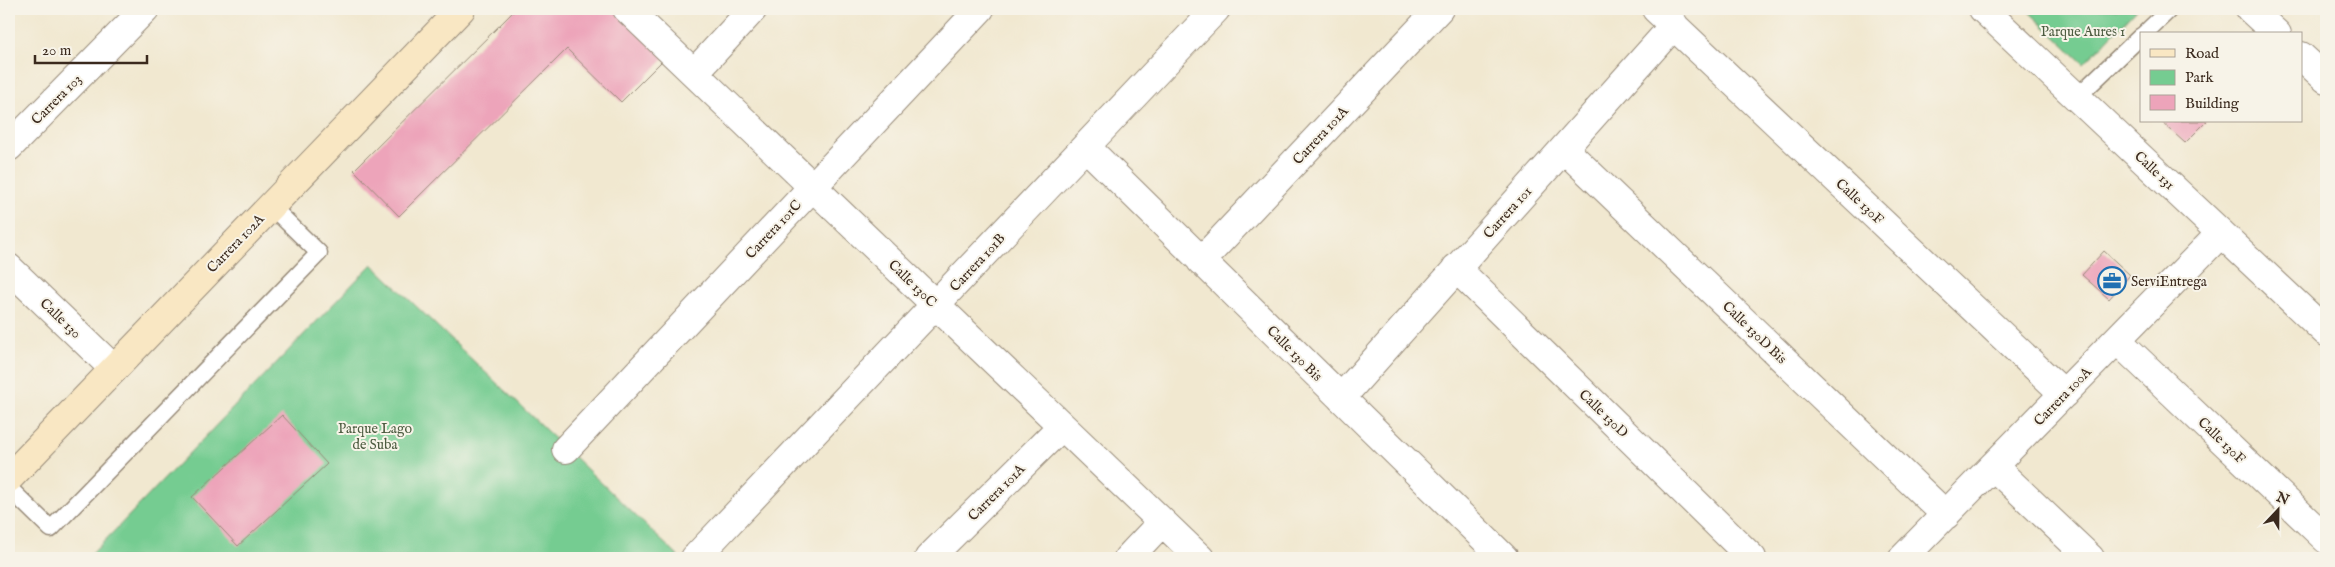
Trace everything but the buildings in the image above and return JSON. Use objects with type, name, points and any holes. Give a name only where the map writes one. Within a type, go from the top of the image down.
[{"type":"street","name":"Carrera 103","points":[[9,145],[145,9]]},
{"type":"street","name":"Carrera 102A","points":[[9,478],[461,9]]},
{"type":"street","name":"Calle 130C","points":[[627,9],[1200,558]]},
{"type":"street","points":[[694,73],[753,9]]},
{"type":"street","name":"Carrera 101C","points":[[566,449],[980,9]]},
{"type":"street","name":"Carrera 101B","points":[[695,558],[1216,9]]},
{"type":"street","name":"Carrera 101A","points":[[1202,261],[1439,9]]},
{"type":"street","name":"Calle 131","points":[[1983,9],[2326,332]]},
{"type":"street","points":[[2250,9],[2275,32]]},
{"type":"street","name":"Carrera 101","points":[[1341,398],[1564,149],[1665,17]]},
{"type":"street","name":"Calle 130F","points":[[1665,17],[2064,394]]},
{"type":"street","points":[[2302,57],[2326,79]]},
{"type":"street","name":"Calle 130 Bis","points":[[1086,147],[1504,558]]},
{"type":"street","name":"Calle 130D Bis","points":[[1564,149],[1946,515]]},
{"type":"street","name":"Carrera 100A","points":[[1903,558],[2221,233]]},
{"type":"street","name":"Calle 130","points":[[9,268],[114,369]]},
{"type":"street","name":"Calle 130D","points":[[1456,268],[1752,558]]},
{"type":"street","name":"Calle 130F","points":[[2117,340],[2326,539]]},
{"type":"street","name":"Carrera 101A","points":[[929,558],[1062,426]]},
{"type":"street","points":[[1993,466],[2090,558]]},
{"type":"street","points":[[1128,558],[1162,522]]},
{"type":"lane","points":[[2146,32],[2170,9]]},
{"type":"lane","points":[[2077,97],[2140,37]]},
{"type":"lane","points":[[9,488],[51,529],[319,253],[271,206]]},
{"type":"green space","name":"Parque Aures 1","points":[[2026,9],[2137,9],[2084,64]]},
{"type":"green space","name":"Parque Lago de Suba","points":[[372,264],[680,558],[88,558]]},
{"type":"place","name":"ServiEntrega","points":[[2112,281]]}]
